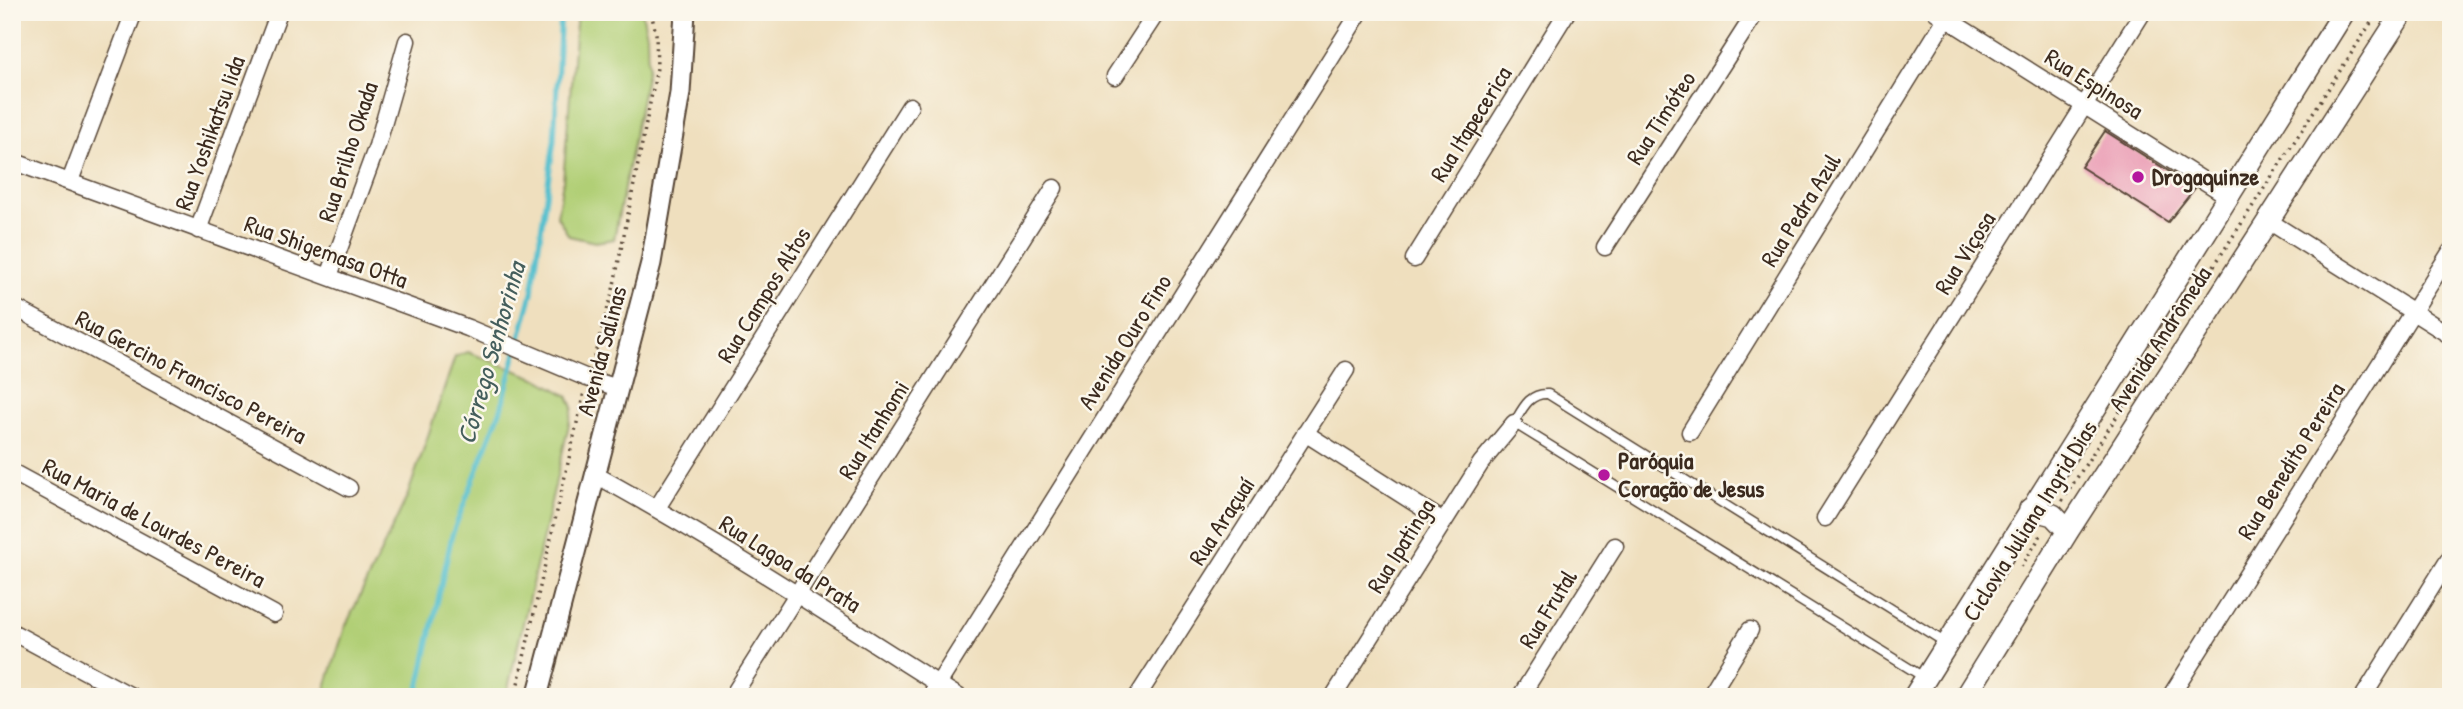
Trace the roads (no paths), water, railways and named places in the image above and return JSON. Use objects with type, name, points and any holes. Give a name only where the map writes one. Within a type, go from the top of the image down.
[{"type":"main road","name":"Avenida Andrômeda","points":[[1914,697],[2344,12]]},
{"type":"main road","name":"Avenida Andrômeda","points":[[1957,691],[2068,531],[2258,215],[2403,12]]},
{"type":"main road","points":[[2030,509],[2053,515],[2068,531]]},
{"type":"street","points":[[70,181],[134,12]]},
{"type":"street","name":"Rua Yoshikatsu Iida","points":[[198,230],[278,12]]},
{"type":"street","name":"Avenida Salinas","points":[[537,697],[651,263],[680,93],[685,12]]},
{"type":"street","points":[[1115,76],[1157,12]]},
{"type":"street","name":"Avenida Ouro Fino","points":[[934,690],[1360,12]]},
{"type":"street","name":"Rua Itapecerica","points":[[1414,259],[1567,12]]},
{"type":"street","name":"Rua Timóteo","points":[[1605,247],[1756,12]]},
{"type":"street","name":"Rua Viçosa","points":[[1825,518],[2143,12]]},
{"type":"street","name":"Rua Espinosa","points":[[1944,14],[2228,196]]},
{"type":"street","name":"Rua Pedra Azul","points":[[1690,432],[1944,14]]},
{"type":"street","name":"Rua Brilho Okada","points":[[329,276],[377,146],[407,41]]},
{"type":"street","name":"Rua Campos Altos","points":[[657,508],[910,106]]},
{"type":"street","name":"Rua Shigemasa Otta","points":[[14,162],[468,328],[587,378],[618,388]]},
{"type":"street","name":"Rua Itanhomi","points":[[732,697],[1054,188]]},
{"type":"street","points":[[2258,215],[2451,336]]},
{"type":"street","name":"Rua Benedito Pereira","points":[[2170,697],[2451,251]]},
{"type":"street","name":"Rua Gercino Francisco Pereira","points":[[12,306],[349,488]]},
{"type":"street","name":"Rua Araçuaí","points":[[1137,697],[1346,370]]},
{"type":"street","name":"Rua Ipatinga","points":[[1333,697],[1481,463],[1514,423]]},
{"type":"street","points":[[1305,433],[1443,521]]},
{"type":"street","name":"Rua Maria de Lourdes Pereira","points":[[12,472],[274,614]]},
{"type":"street","name":"Rua Lagoa da Prata","points":[[594,474],[657,508],[797,594],[934,690],[959,697]]},
{"type":"street","name":"Rua Frutal","points":[[1520,697],[1615,546]]},
{"type":"street","points":[[2363,697],[2451,556]]},
{"type":"street","points":[[1709,697],[1750,630]]},
{"type":"street","points":[[12,632],[133,697]]},
{"type":"lane","points":[[1925,678],[1514,423],[1530,397],[1539,393],[1548,394],[1946,643]]},
{"type":"waterway","name":"Córrego Senhorinha","points":[[417,697],[452,535],[501,409],[532,293],[554,141],[561,12]]},
{"type":"place","name":"Drogaquinze","points":[[2138,177]]},
{"type":"place","name":"Paróquia Coração de Jesus","points":[[1604,475]]}]
